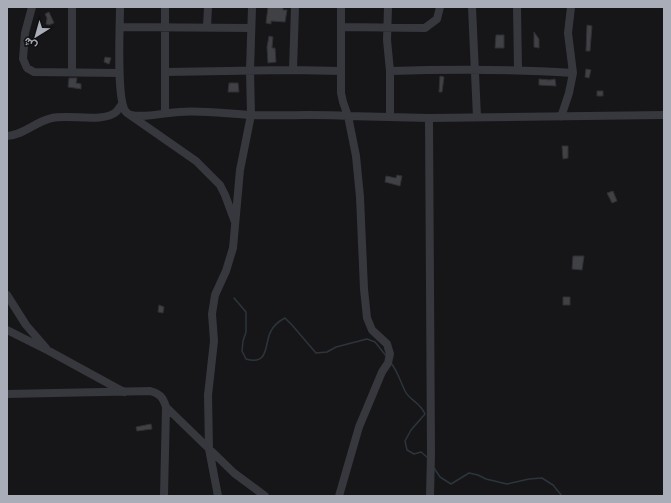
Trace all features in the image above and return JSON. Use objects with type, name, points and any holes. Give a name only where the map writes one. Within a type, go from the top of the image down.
[{"type":"street","points":[[32,7],[25,33],[23,59],[27,68],[34,72],[119,73]]},
{"type":"street","points":[[72,7],[72,72]]},
{"type":"street","points":[[120,7],[119,73],[124,110],[196,161],[220,185],[235,223]]},
{"type":"street","points":[[165,7],[165,113]]},
{"type":"street","points":[[207,27],[208,7]]},
{"type":"street","points":[[218,496],[209,449],[208,395],[214,341],[212,314],[215,295],[226,271],[233,248],[240,170],[251,115],[250,70],[252,7]]},
{"type":"street","points":[[293,70],[296,7]]},
{"type":"street","points":[[339,496],[359,427],[382,372],[388,363],[390,354],[387,344],[372,330],[367,318],[364,289],[360,197],[356,156],[348,116],[341,93],[341,7]]},
{"type":"street","points":[[388,7],[387,28],[390,71],[390,116]]},
{"type":"street","points":[[342,27],[425,28],[437,20],[440,7]]},
{"type":"street","points":[[472,7],[477,117]]},
{"type":"street","points":[[517,7],[518,69]]},
{"type":"street","points":[[561,117],[573,73],[573,63],[568,33],[572,7]]},
{"type":"street","points":[[120,27],[251,28]]},
{"type":"street","points":[[390,71],[518,69],[573,73]]},
{"type":"street","points":[[166,72],[250,70],[342,71]]},
{"type":"street","points":[[7,136],[25,131],[39,123],[53,118],[109,116],[116,112],[122,104]]},
{"type":"street","points":[[130,115],[201,112],[251,115],[390,116],[429,118],[664,115]]},
{"type":"street","points":[[429,118],[430,496]]},
{"type":"street","points":[[7,295],[26,325],[48,351]]},
{"type":"street","points":[[7,330],[124,393]]},
{"type":"street","points":[[7,394],[150,392],[159,394],[164,399],[166,407],[164,496]]},
{"type":"street","points":[[166,407],[234,472],[265,496]]},
{"type":"building","points":[[268,7],[283,7],[283,10],[287,10],[285,22],[271,21],[271,24],[266,23]]},
{"type":"building","points":[[49,12],[54,23],[49,25],[46,24],[47,18],[45,14]]},
{"type":"building","points":[[587,25],[592,26],[590,51],[586,51]]},
{"type":"building","points":[[534,32],[539,39],[539,48],[534,47]]},
{"type":"building","points":[[496,35],[504,35],[504,48],[495,48]]},
{"type":"building","points":[[269,36],[273,37],[272,48],[275,48],[276,62],[268,63],[267,47]]},
{"type":"building","points":[[105,57],[111,58],[109,64],[104,62]]},
{"type":"building","points":[[586,69],[591,70],[589,78],[585,77]]},
{"type":"building","points":[[440,76],[444,77],[442,92],[439,92]]},
{"type":"building","points":[[69,78],[77,78],[76,83],[81,84],[81,89],[68,87]]},
{"type":"building","points":[[539,79],[555,79],[556,86],[539,85]]},
{"type":"building","points":[[229,83],[238,83],[239,92],[228,92]]},
{"type":"building","points":[[597,91],[603,91],[603,96],[597,96]]},
{"type":"building","points":[[562,146],[568,146],[568,158],[563,159]]},
{"type":"building","points":[[397,175],[402,176],[400,186],[385,182],[386,176],[396,178]]},
{"type":"building","points":[[613,191],[617,201],[612,203],[607,193]]},
{"type":"building","points":[[573,256],[584,256],[582,270],[572,269]]},
{"type":"building","points":[[563,297],[570,297],[570,305],[563,305]]},
{"type":"building","points":[[159,305],[164,307],[163,313],[158,312]]},
{"type":"building","points":[[151,424],[152,429],[137,431],[136,427]]},
{"type":"waterway","points":[[234,298],[246,312],[246,332],[242,351],[246,359],[254,360],[263,356],[272,329],[277,323],[285,318],[316,353],[327,352],[336,347],[367,339],[375,342],[387,357]]},
{"type":"waterway","points":[[391,363],[407,394],[425,414],[411,430],[405,441],[407,450],[414,454],[421,452],[428,458]]},
{"type":"waterway","points":[[434,468],[440,477],[451,484],[469,473],[507,484],[529,479],[542,478],[553,485],[562,496]]}]
